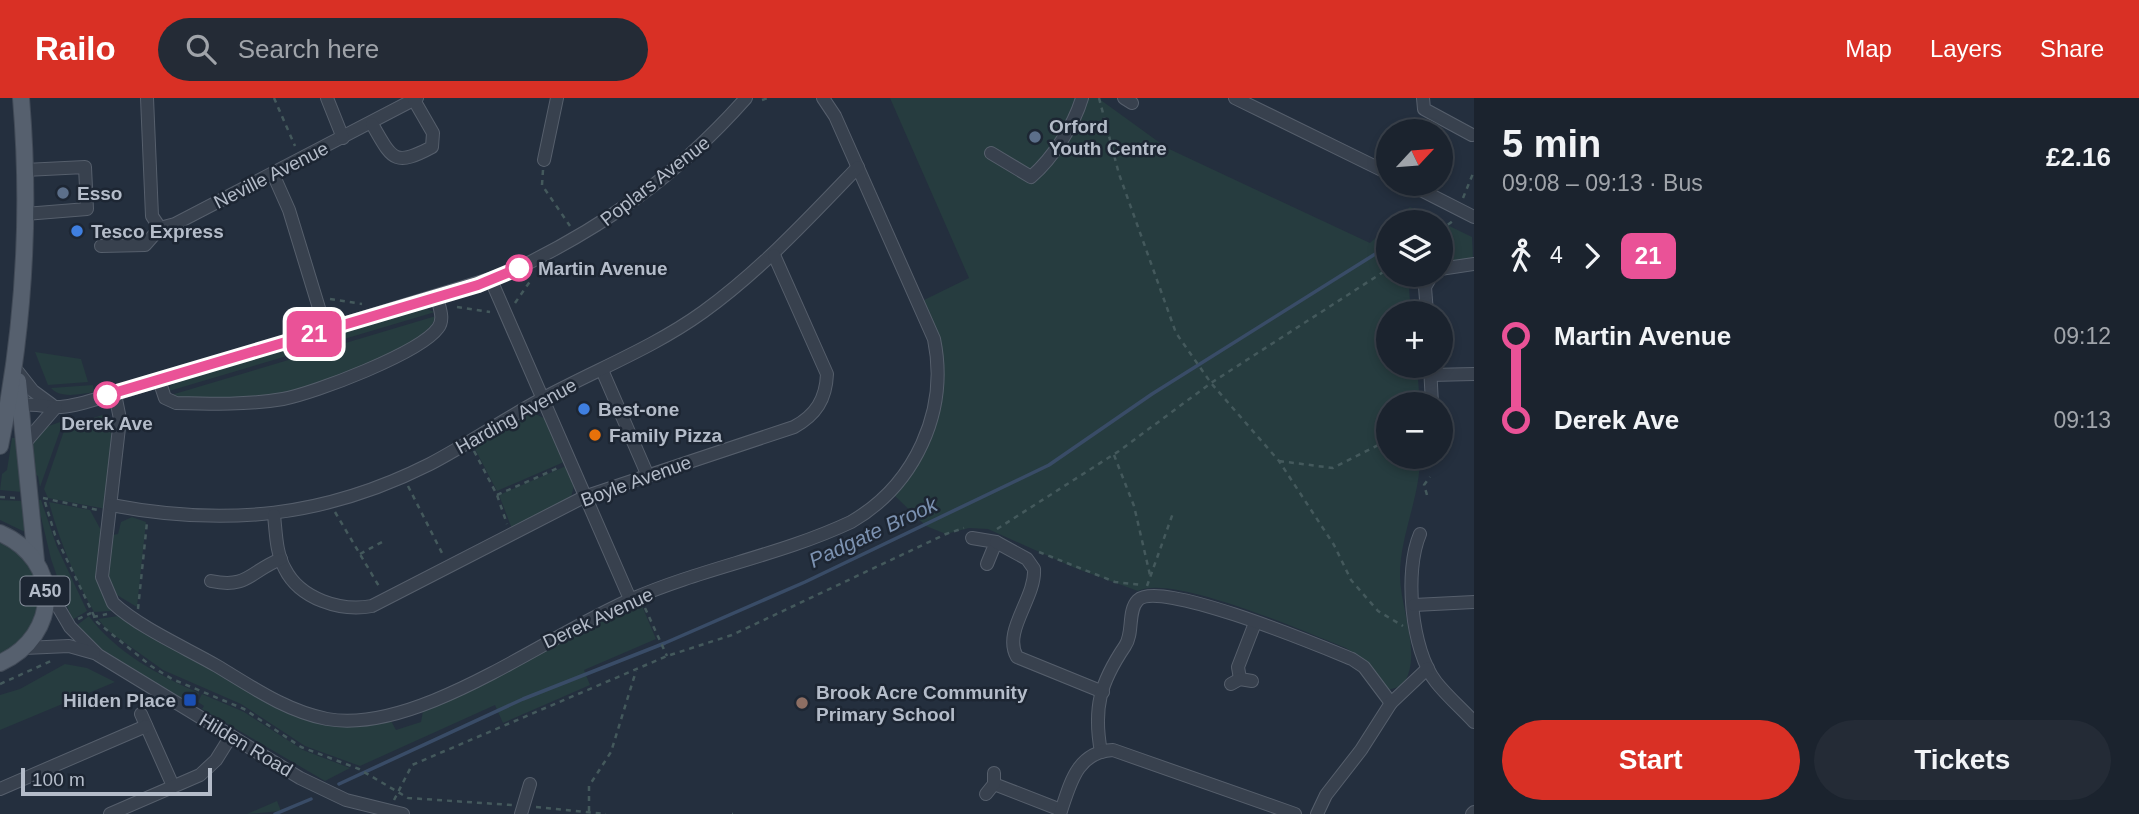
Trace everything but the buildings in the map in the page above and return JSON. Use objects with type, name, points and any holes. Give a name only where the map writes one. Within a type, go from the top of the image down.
[{"type":"main road","name":"A50","points":[[0,446],[16,369],[25,214],[22,99]]},
{"type":"main road","name":"A50","points":[[16,369],[36,561]]},
{"type":"main road","name":"A50","points":[[0,533],[26,548],[36,561],[45,583],[45,611],[34,637],[24,648],[0,663]]},
{"type":"street","points":[[147,98],[152,216],[160,228]]},
{"type":"street","name":"Neville Avenue","points":[[327,98],[343,138]]},
{"type":"street","points":[[544,160],[558,98]]},
{"type":"street","name":"Poplars Avenue","points":[[20,405],[54,406],[115,394],[491,280],[555,251],[629,205],[713,136],[746,98]]},
{"type":"street","name":"Derek Avenue","points":[[115,394],[120,419],[102,577],[104,588],[113,603],[289,707],[324,718],[365,721],[384,719],[421,707],[635,597],[851,522],[889,494],[922,446],[937,387],[934,339],[835,116],[823,98]]},
{"type":"street","points":[[992,153],[1031,177],[1044,164],[1077,114],[1082,98]]},
{"type":"street","points":[[1235,98],[1376,167]]},
{"type":"street","points":[[1423,98],[1424,109],[1472,135]]},
{"type":"street","name":"Neville Avenue","points":[[101,246],[145,245],[160,228],[175,225],[372,124],[415,99],[433,133],[432,148],[408,160],[399,160],[391,155],[372,124]]},
{"type":"street","points":[[25,170],[85,167],[87,209],[25,214]]},
{"type":"street","name":"Harding Avenue","points":[[111,505],[186,516],[274,515],[330,503],[403,477],[470,442],[542,399],[602,370],[703,312],[774,254],[858,167]]},
{"type":"street","points":[[273,174],[289,209],[326,331]]},
{"type":"street","points":[[1433,196],[1474,216]]},
{"type":"street","name":"Boyle Avenue","points":[[274,515],[281,559],[298,585],[339,608],[356,609],[386,599],[584,497],[794,427],[818,407],[827,386],[824,363],[774,254]]},
{"type":"street","points":[[1453,267],[1474,264]]},
{"type":"street","points":[[491,280],[584,497],[635,597]]},
{"type":"street","points":[[159,380],[165,398],[176,403],[249,402],[311,392],[379,365],[436,331],[441,318],[437,298]]},
{"type":"street","points":[[16,369],[24,382],[54,406],[24,444]]},
{"type":"street","points":[[602,370],[648,475]]},
{"type":"street","points":[[1453,372],[1474,374]]},
{"type":"street","points":[[6,419],[20,405]]},
{"type":"street","points":[[971,533],[998,536],[1027,559],[1034,569],[1032,593],[1012,641],[1017,657],[1103,692]]},
{"type":"street","points":[[1420,534],[1412,557],[1414,605],[1418,635],[1427,668],[1436,682],[1474,722]]},
{"type":"street","points":[[987,564],[998,536]]},
{"type":"street","points":[[211,581],[230,585],[244,582],[281,559]]},
{"type":"street","name":"Hilden Road","points":[[45,583],[70,627],[97,654],[300,778],[346,800],[403,814]]},
{"type":"street","points":[[1101,752],[1096,718],[1103,692],[1116,659],[1128,640],[1135,605],[1147,591],[1196,601],[1359,662],[1391,703]]},
{"type":"street","points":[[1414,605],[1474,602]]},
{"type":"street","points":[[1241,681],[1238,667],[1255,623]]},
{"type":"street","name":"Hilden Road","points":[[24,648],[69,646],[97,654]]},
{"type":"street","points":[[1317,814],[1326,795],[1361,750],[1391,703],[1427,668]]},
{"type":"street","points":[[0,789],[143,720],[173,786]]},
{"type":"street","points":[[110,814],[208,768],[231,736]]},
{"type":"street","points":[[991,784],[1060,812],[1078,766],[1101,752],[1118,751],[1295,814]]},
{"type":"street","points":[[520,809],[530,784]]},
{"type":"path","points":[[274,98],[302,160]]},
{"type":"path","points":[[762,100],[768,98]]},
{"type":"path","points":[[1099,98],[1119,174],[1168,316],[1192,357],[1211,383],[1279,461],[1334,545],[1351,580],[1378,611],[1418,635]]},
{"type":"path","points":[[544,160],[542,185],[570,226]]},
{"type":"path","points":[[1466,204],[1462,202],[1474,172]]},
{"type":"path","points":[[1453,223],[1459,219]]},
{"type":"path","points":[[988,529],[998,536],[1211,383],[1376,277]]},
{"type":"path","points":[[513,305],[531,280]]},
{"type":"path","points":[[323,299],[362,304]]},
{"type":"path","points":[[285,327],[310,302]]},
{"type":"path","points":[[457,307],[494,312]]},
{"type":"path","points":[[470,442],[497,495],[510,529]]},
{"type":"path","points":[[1279,461],[1333,468],[1376,446]]},
{"type":"path","points":[[1113,454],[1127,484],[1150,575]]},
{"type":"path","points":[[497,495],[569,463]]},
{"type":"path","points":[[403,477],[449,566]]},
{"type":"path","points":[[1427,495],[1424,485],[1430,477]]},
{"type":"path","points":[[0,497],[19,498]]},
{"type":"path","points":[[43,498],[91,509]]},
{"type":"path","points":[[330,503],[386,599]]},
{"type":"path","points":[[47,506],[55,535],[93,617],[106,632],[172,679],[244,709],[302,747],[359,769],[408,798],[606,814]]},
{"type":"path","points":[[137,619],[149,512]]},
{"type":"path","points":[[1038,552],[1115,582],[1147,591],[1150,575],[1173,513]]},
{"type":"path","points":[[393,803],[396,791],[412,765],[636,670],[667,654],[732,635],[946,534],[971,533]]},
{"type":"path","points":[[360,554],[382,542]]},
{"type":"path","points":[[635,597],[667,654]]},
{"type":"path","points":[[78,619],[91,612]]},
{"type":"path","points":[[93,617],[114,614]]},
{"type":"path","points":[[0,684],[57,659]]},
{"type":"path","points":[[589,811],[589,786],[611,752],[636,670]]},
{"type":"green space","points":[[890,98],[1098,98],[1167,148],[1370,243],[1376,238],[1376,287],[1409,287],[1410,301],[1376,301],[1376,378],[1418,378],[1419,392],[1376,392],[1376,469],[1419,469],[1401,560],[1401,589],[1411,647],[1408,674],[1402,686],[1388,690],[1362,659],[1346,648],[1240,607],[1179,590],[1155,588],[1138,591],[1075,568],[988,529],[969,528],[946,534],[926,526],[894,495],[924,448],[940,402],[940,353],[924,300],[969,278]]},
{"type":"green space","points":[[1453,228],[1472,237],[1473,257],[1453,262]]},
{"type":"green space","points":[[423,308],[435,312],[169,391],[170,386],[176,382]]},
{"type":"green space","points":[[436,316],[429,328],[392,353],[341,375],[295,390],[242,398],[177,398],[171,395]]},
{"type":"green space","points":[[35,352],[81,359],[88,382],[48,385]]},
{"type":"green space","points":[[93,385],[94,392],[77,395],[60,394],[51,388]]},
{"type":"green space","points":[[531,412],[546,419],[564,462],[497,491],[476,451],[476,443]]},
{"type":"green space","points":[[102,415],[112,424],[106,509],[48,498],[44,489],[65,428]]},
{"type":"green space","points":[[60,422],[61,428],[40,487],[38,476],[34,473],[33,441],[46,427]]},
{"type":"green space","points":[[12,438],[17,438],[22,492],[0,490],[2,474],[7,470]]},
{"type":"green space","points":[[566,466],[574,486],[571,497],[512,529],[499,495]]},
{"type":"green space","points":[[0,500],[24,501],[27,533],[0,520]]},
{"type":"green space","points":[[37,500],[41,500],[57,547],[87,611],[72,620],[51,559]]},
{"type":"green space","points":[[49,502],[90,510],[103,534],[100,567],[113,607],[111,611],[94,612],[68,559]]},
{"type":"green space","points":[[132,517],[146,522],[137,607],[112,592],[108,576],[113,535],[118,534],[121,522]]},
{"type":"green space","points":[[0,541],[30,564],[38,582],[39,603],[35,623],[30,632],[0,656]]},
{"type":"green space","points":[[640,601],[656,639],[584,670],[590,685],[503,723],[495,705],[360,766],[305,746],[241,704],[163,670],[107,630],[98,619],[118,616],[120,613],[215,672],[286,707],[322,719],[358,724],[391,721],[396,730],[421,722],[423,711]]},
{"type":"green space","points":[[89,616],[112,641],[139,662],[199,693],[196,701],[186,696],[183,699],[101,649],[76,626]]},
{"type":"green space","points":[[65,664],[87,668],[115,682],[0,730],[0,695],[20,689]]},
{"type":"green space","points":[[202,694],[244,712],[303,750],[350,768],[325,781],[202,709],[204,706],[198,702]]},
{"type":"green space","points":[[277,801],[281,811],[247,814]]},
{"type":"waterway","name":"Padgate Brook","points":[[339,784],[523,699],[665,643],[805,582],[1049,465],[1152,394],[1376,254]]},
{"type":"waterway","name":"Padgate Brook","points":[[275,814],[311,799]]},
{"type":"bus line","name":"21","points":[[107,395],[478,285],[519,268]]},
{"type":"place","name":"Orford Youth Centre","points":[[1035,137]]},
{"type":"place","name":"Esso","points":[[63,193]]},
{"type":"place","name":"Tesco Express","points":[[77,231]]},
{"type":"place","name":"Martin Avenue","points":[[519,268]]},
{"type":"place","name":"Derek Ave","points":[[107,395]]},
{"type":"place","name":"Best-one","points":[[584,409]]},
{"type":"place","name":"Family Pizza","points":[[595,435]]},
{"type":"place","name":"Hilden Place","points":[[190,700]]},
{"type":"place","name":"Brook Acre Community Primary School","points":[[802,703]]}]
